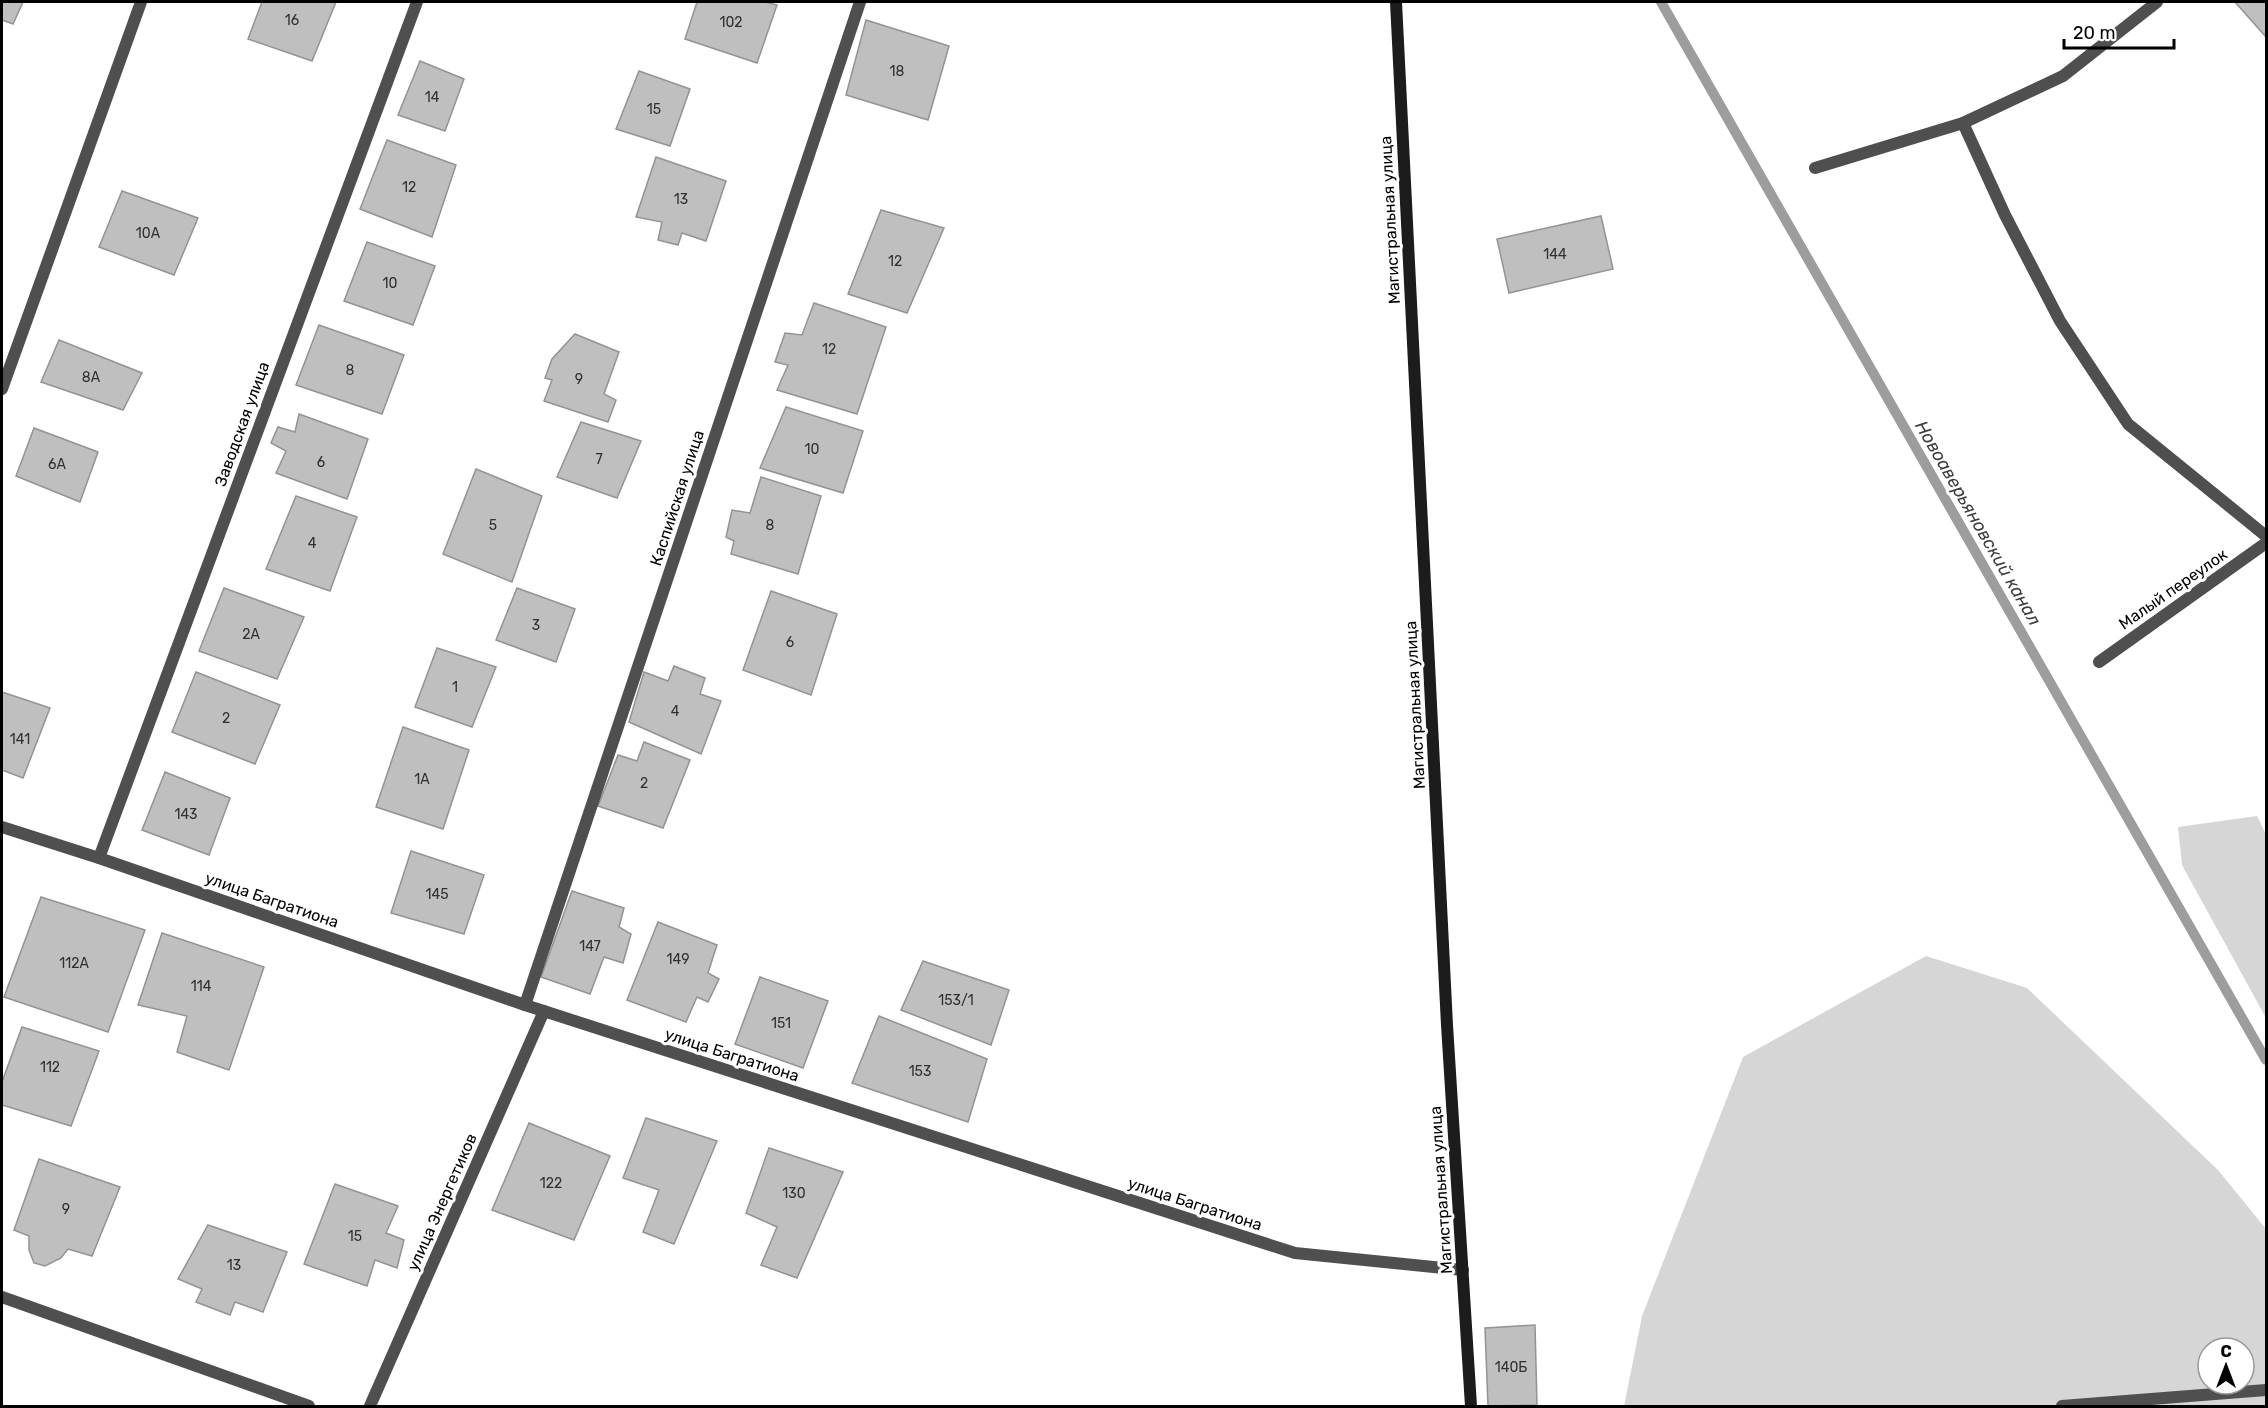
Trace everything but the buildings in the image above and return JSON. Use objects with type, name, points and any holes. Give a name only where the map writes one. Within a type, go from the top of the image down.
[{"type":"main road","name":"Магистральная улица","points":[[1396,2],[1447,1025],[1471,1407]]},
{"type":"street","points":[[2,390],[141,2]]},
{"type":"street","name":"Заводская улица","points":[[99,858],[417,2]]},
{"type":"street","name":"Каспийская улица","points":[[525,1005],[860,2]]},
{"type":"street","points":[[1815,168],[1963,123],[2063,76],[2157,2]]},
{"type":"street","points":[[1963,123],[2005,215],[2060,321],[2128,424],[2266,536]]},
{"type":"street","name":"Малый переулок","points":[[2098,662],[2266,543]]},
{"type":"street","name":"улица Багратиона","points":[[2,827],[99,858],[525,1005],[1296,1253],[1463,1270]]},
{"type":"street","name":"улица Энергетиков","points":[[370,1407],[544,1011]]},
{"type":"street","points":[[2,1297],[309,1407]]},
{"type":"street","points":[[2062,1407],[2266,1390]]},
{"type":"shaded area","points":[[2257,816],[2266,834],[2266,1018],[2182,865],[2178,827]]},
{"type":"shaded area","points":[[1926,956],[2027,988],[2218,1170],[2266,1229],[2266,1406],[1624,1406],[1642,1316],[1743,1057]]},
{"type":"waterway","name":"Новоаверьяновский канал","points":[[1661,2],[2266,1060]]}]
